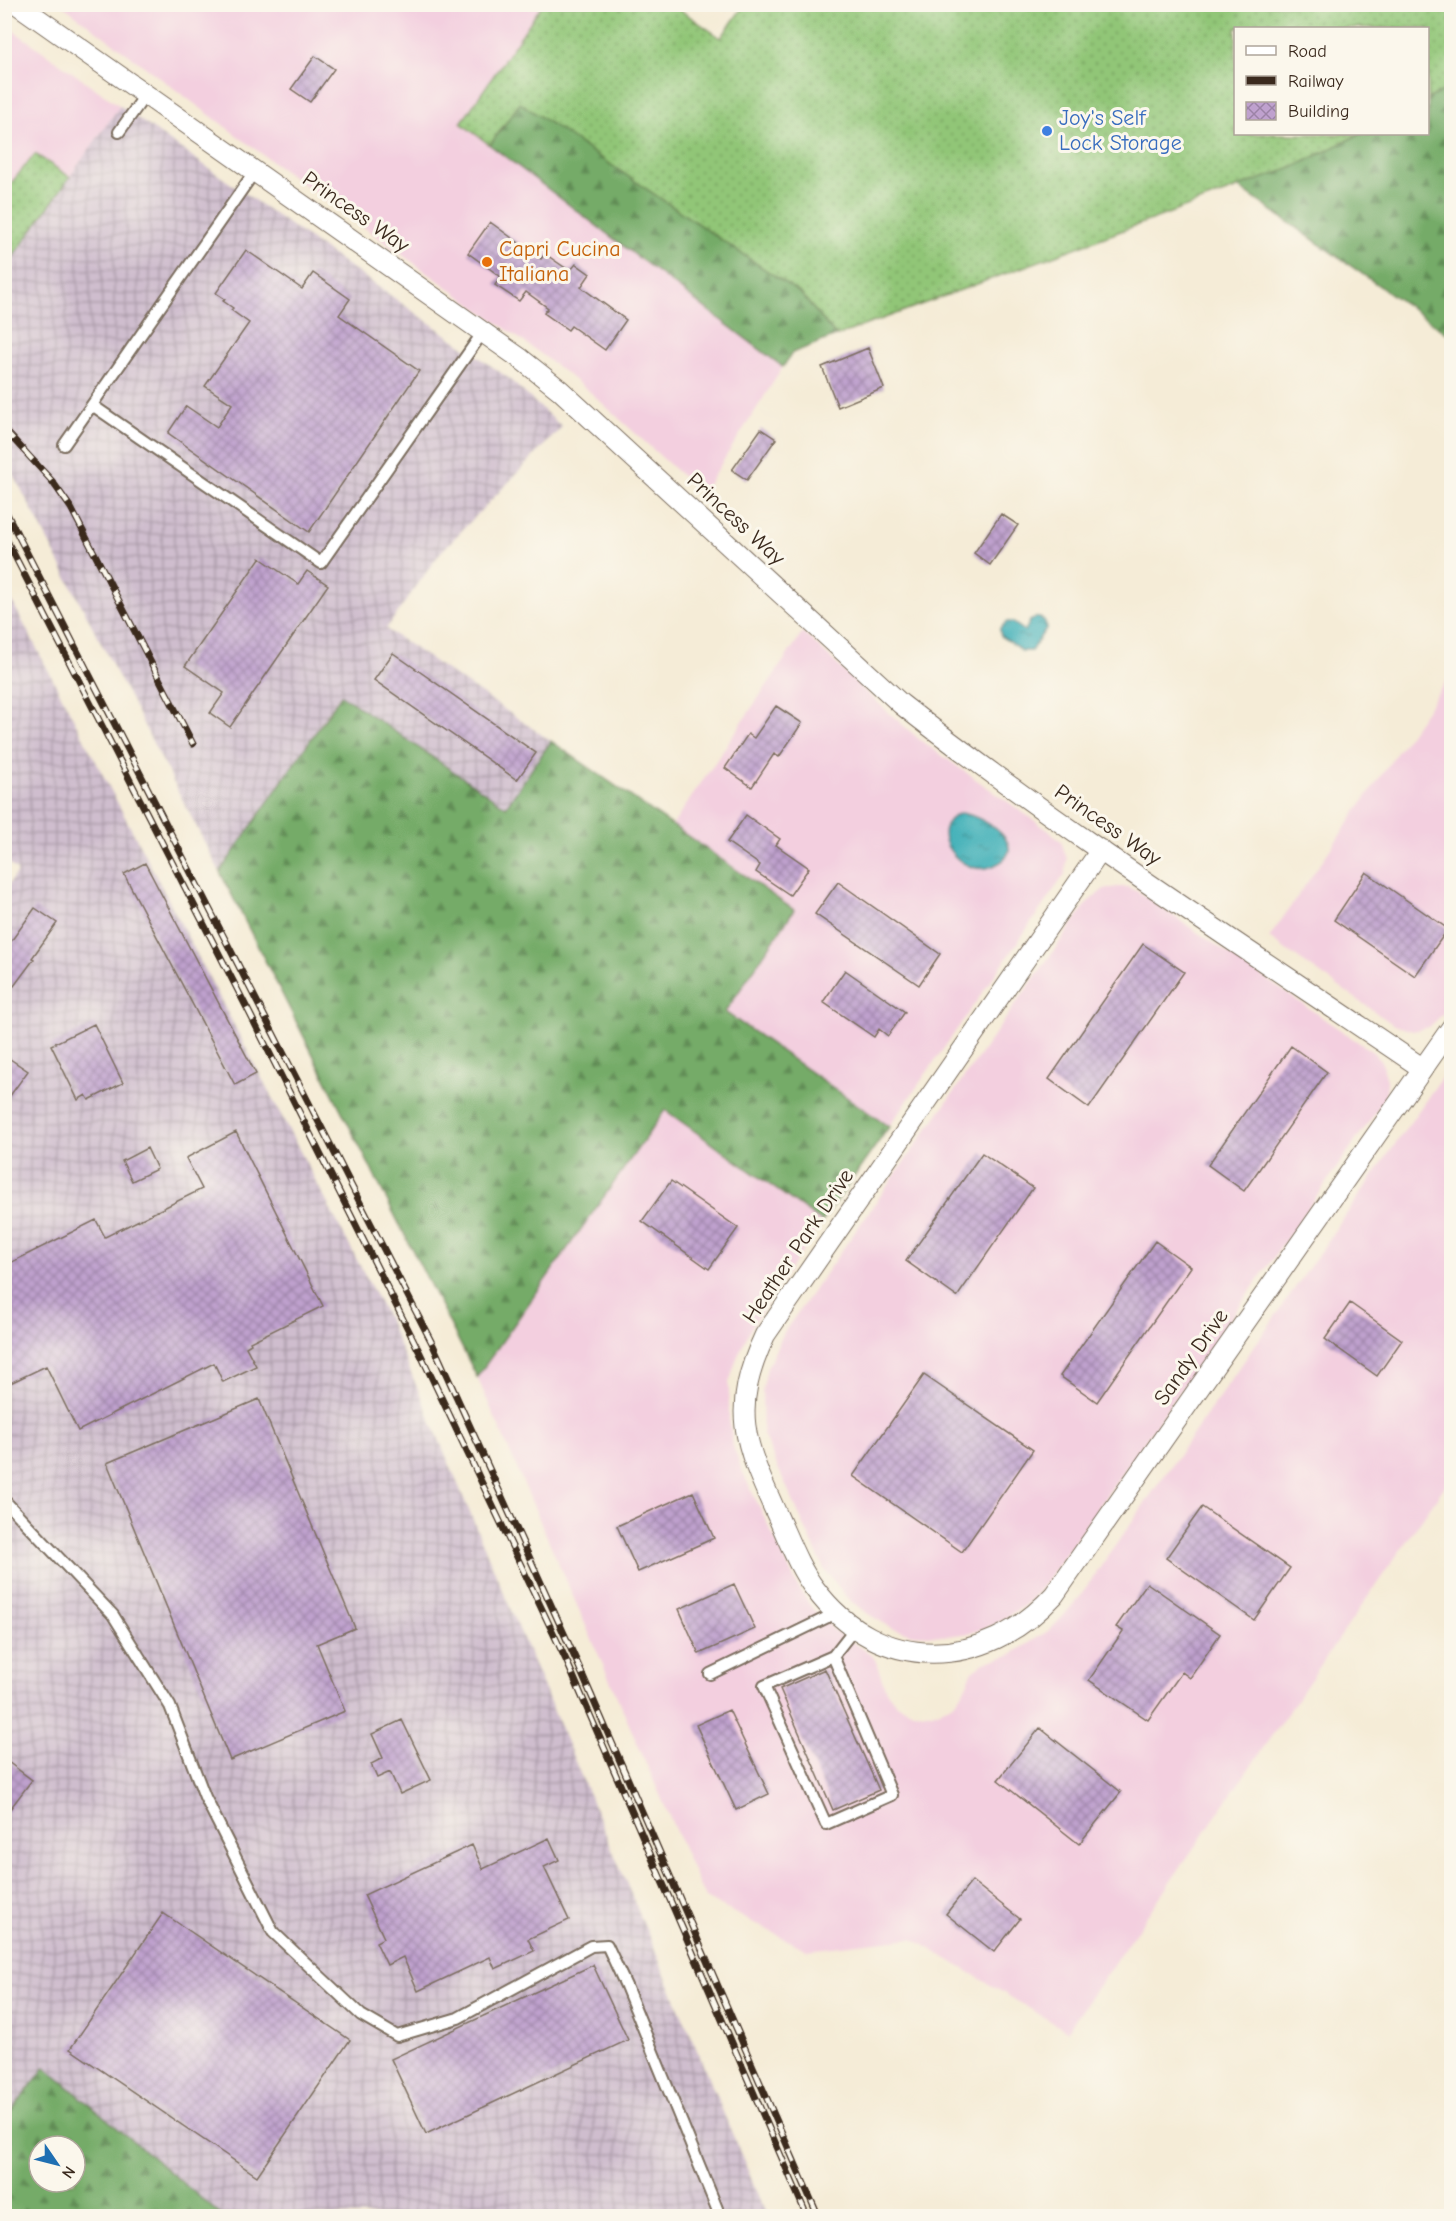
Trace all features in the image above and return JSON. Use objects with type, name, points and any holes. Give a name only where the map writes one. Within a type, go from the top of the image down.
[{"type":"street","name":"Princess Way","points":[[17,4],[483,332],[560,390],[901,704],[992,774],[1422,1068]]},
{"type":"street","name":"Heather Park Drive","points":[[926,1662],[873,1639],[855,1628],[836,1613],[814,1589],[795,1554],[752,1460],[744,1430],[746,1386],[753,1360],[765,1335],[1101,850]]},
{"type":"street","name":"Sandy Drive","points":[[926,1662],[1004,1636],[1037,1614],[1054,1595],[1452,1027]]},
{"type":"lane","points":[[119,132],[146,94]]},
{"type":"lane","points":[[64,445],[255,171]]},
{"type":"lane","points":[[92,405],[321,563],[483,332]]},
{"type":"lane","points":[[4,1500],[113,1615],[170,1706],[205,1797],[273,1932],[361,2015],[398,2036],[458,2018],[591,1946],[607,1945],[626,1986],[720,2217]]},
{"type":"lane","points":[[710,1674],[836,1613]]},
{"type":"lane","points":[[833,1656],[892,1795],[826,1824],[764,1686],[833,1656],[855,1628]]},
{"type":"shaded area","points":[[62,5],[542,5],[462,124],[783,367],[702,494],[590,392],[541,354],[274,163]]},
{"type":"shaded area","points":[[4,24],[120,106],[70,177],[35,154],[12,182],[5,184]]},
{"type":"shaded area","points":[[120,106],[507,377],[562,427],[440,553],[386,629],[551,741],[506,807],[340,695],[220,872],[5,458],[5,268]]},
{"type":"shaded area","points":[[4,586],[389,1321],[767,2216],[222,2216],[45,2067],[5,2120],[4,891],[18,871],[5,861]]},
{"type":"shaded area","points":[[803,632],[920,740],[1061,841],[1067,859],[1065,874],[889,1127],[725,1012],[672,826]]},
{"type":"shaded area","points":[[1451,674],[1451,1003],[1429,1027],[1413,1031],[1394,1025],[1269,938]]},
{"type":"shaded area","points":[[1128,887],[1140,893],[1374,1053],[1382,1063],[1387,1080],[1386,1094],[1380,1106],[1043,1586],[1024,1606],[997,1623],[971,1633],[946,1636],[913,1634],[892,1628],[848,1599],[824,1569],[763,1435],[762,1391],[767,1368],[784,1332],[1088,902],[1104,889]]},
{"type":"shaded area","points":[[1451,1064],[1451,1477],[1067,2031],[912,1938],[807,1950],[705,1898],[477,1377],[665,1110],[822,1222],[752,1326],[737,1358],[729,1383],[729,1418],[733,1446],[742,1471],[798,1587],[813,1609],[835,1631],[875,1659],[886,1691],[897,1704],[913,1712],[932,1713],[950,1706],[962,1694],[973,1671],[984,1663],[1012,1654],[1051,1629],[1076,1602]]},
{"type":"green space","points":[[745,4],[1451,5],[1451,87],[1429,98],[1429,27],[1234,27],[1234,135],[1358,135],[1292,168],[836,336],[801,294],[520,103],[490,145],[461,123],[542,5],[673,5],[721,38]]},
{"type":"green space","points":[[1451,87],[1451,336],[1238,187],[1292,168],[1358,135],[1429,135],[1429,98]]},
{"type":"green space","points":[[520,103],[801,294],[836,336],[792,353],[783,367],[490,145]]},
{"type":"green space","points":[[35,154],[70,177],[5,268],[5,184],[12,182]]},
{"type":"green space","points":[[341,695],[506,807],[551,741],[794,910],[725,1012],[889,1127],[822,1222],[665,1110],[477,1377],[220,872]]},
{"type":"green space","points":[[45,2067],[222,2216],[5,2216],[5,2120]]},
{"type":"water","points":[[1037,617],[1044,620],[1047,627],[1031,651],[1021,651],[1002,637],[1000,628],[1007,622],[1012,622],[1025,631],[1030,621]]},
{"type":"water","points":[[961,813],[982,820],[1001,834],[1007,842],[1009,851],[1005,859],[993,866],[981,868],[969,866],[958,859],[945,840],[945,830],[950,820]]},
{"type":"building","points":[[315,56],[334,69],[310,102],[291,89]]},
{"type":"building","points":[[490,222],[541,259],[545,254],[570,271],[576,264],[590,274],[581,287],[626,320],[605,350],[571,326],[568,330],[544,313],[548,308],[526,292],[519,301],[495,285],[501,277],[468,253]]},
{"type":"building","points":[[246,250],[302,289],[313,273],[350,299],[339,315],[419,371],[309,532],[168,433],[186,406],[217,427],[232,404],[205,386],[249,323],[231,310],[233,308],[216,293]]},
{"type":"building","points":[[868,348],[884,388],[838,407],[822,367]]},
{"type":"building","points":[[761,429],[776,439],[747,480],[732,470]]},
{"type":"building","points":[[1001,514],[1018,525],[990,565],[974,553]]},
{"type":"building","points":[[260,558],[298,584],[307,571],[328,585],[230,727],[210,713],[224,693],[185,666]]},
{"type":"building","points":[[393,653],[536,753],[517,780],[374,680]]},
{"type":"building","points":[[776,706],[802,723],[779,757],[774,754],[752,787],[725,768],[748,734],[754,738]]},
{"type":"building","points":[[746,815],[780,839],[776,845],[809,868],[790,895],[756,872],[760,865],[727,842]]},
{"type":"building","points":[[145,863],[256,1074],[235,1085],[124,874]]},
{"type":"building","points":[[1366,872],[1448,929],[1415,976],[1334,920]]},
{"type":"building","points":[[838,882],[940,954],[919,985],[815,914]]},
{"type":"building","points":[[35,908],[57,923],[14,986],[4,979],[4,951]]},
{"type":"building","points":[[1143,944],[1184,972],[1089,1108],[1049,1079]]},
{"type":"building","points":[[845,970],[905,1012],[888,1036],[879,1029],[874,1037],[823,1002]]},
{"type":"building","points":[[94,1024],[123,1083],[89,1100],[86,1095],[78,1100],[51,1045]]},
{"type":"building","points":[[1291,1046],[1327,1072],[1244,1191],[1208,1165]]},
{"type":"building","points":[[4,1055],[28,1071],[4,1104]]},
{"type":"building","points":[[236,1132],[323,1306],[250,1342],[251,1344],[246,1347],[256,1366],[223,1382],[214,1363],[78,1431],[46,1366],[4,1386],[4,1266],[96,1220],[105,1237],[202,1189],[186,1158]]},
{"type":"building","points":[[147,1148],[157,1169],[132,1181],[122,1161]]},
{"type":"building","points":[[982,1153],[1033,1188],[957,1297],[906,1261]]},
{"type":"building","points":[[671,1181],[738,1228],[709,1269],[642,1221]]},
{"type":"building","points":[[1155,1241],[1191,1267],[1097,1402],[1060,1376]]},
{"type":"building","points":[[1350,1303],[1402,1340],[1377,1376],[1325,1339]]},
{"type":"building","points":[[924,1375],[1033,1450],[962,1552],[853,1476]]},
{"type":"building","points":[[259,1399],[355,1628],[317,1644],[345,1711],[230,1760],[107,1463]]},
{"type":"building","points":[[693,1492],[714,1538],[638,1572],[617,1526]]},
{"type":"building","points":[[1202,1507],[1290,1568],[1254,1620],[1166,1558]]},
{"type":"building","points":[[1147,1583],[1220,1634],[1190,1678],[1182,1672],[1148,1720],[1089,1680],[1123,1631],[1116,1627]]},
{"type":"building","points":[[734,1584],[755,1629],[699,1654],[679,1609]]},
{"type":"building","points":[[825,1669],[879,1790],[833,1810],[780,1689]]},
{"type":"building","points":[[729,1710],[769,1794],[736,1810],[696,1725]]},
{"type":"building","points":[[402,1720],[431,1780],[400,1794],[390,1772],[377,1778],[371,1764],[383,1758],[372,1734]]},
{"type":"building","points":[[1040,1728],[1121,1792],[1079,1844],[998,1780]]},
{"type":"building","points":[[4,1759],[32,1780],[4,1817]]},
{"type":"building","points":[[549,1838],[559,1860],[544,1867],[569,1920],[528,1939],[534,1951],[495,1969],[490,1957],[418,1991],[403,1957],[387,1965],[376,1942],[384,1938],[364,1895],[472,1845],[483,1869]]},
{"type":"building","points":[[972,1881],[1020,1919],[994,1952],[946,1914]]},
{"type":"building","points":[[163,1913],[350,2040],[257,2176],[70,2049]]},
{"type":"building","points":[[593,1965],[628,2040],[426,2134],[391,2059]]},
{"type":"railway","points":[[4,429],[52,481],[71,508],[193,744]]},
{"type":"railway","points":[[4,508],[433,1345],[576,1660],[818,2216]]},
{"type":"railway","points":[[4,535],[250,1014],[420,1353],[567,1662],[807,2216]]},
{"type":"place","name":"Joy's Self Lock Storage","points":[[1047,131]]},
{"type":"place","name":"Capri Cucina Italiana","points":[[487,262]]}]
